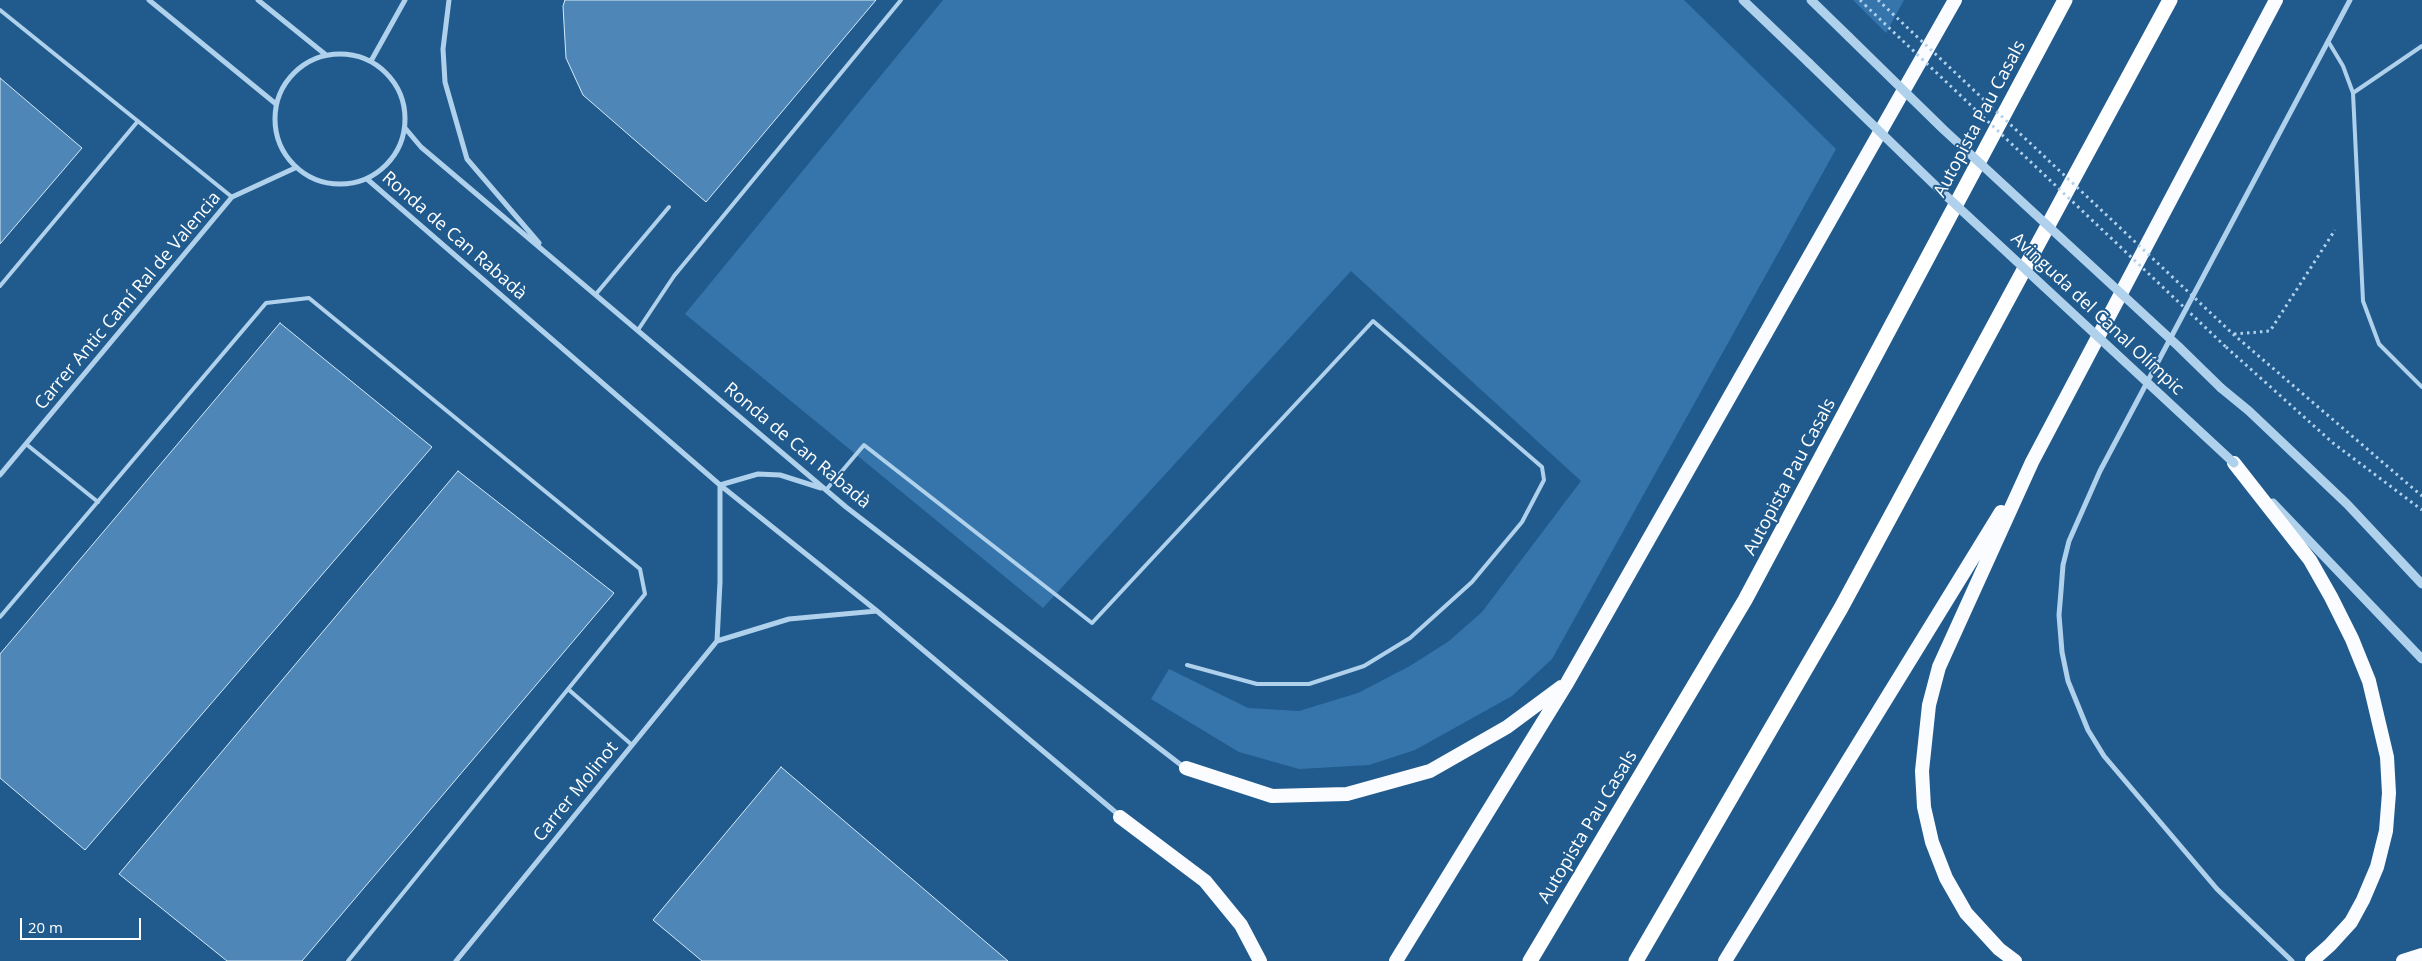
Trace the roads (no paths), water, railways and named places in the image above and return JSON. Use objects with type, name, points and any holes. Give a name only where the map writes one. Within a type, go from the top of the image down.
[{"type":"highway","points":[[1396,961],[1567,682],[1955,0]]},
{"type":"highway","name":"Autopista Pau Casals","points":[[1530,961],[1745,600],[2065,0]]},
{"type":"highway","points":[[1636,961],[1840,608],[2170,0]]},
{"type":"highway","points":[[2014,961],[1999,949],[1966,913],[1946,878],[1932,842],[1924,807],[1923,740],[1929,705],[1939,667],[2032,462],[2276,0]]},
{"type":"highway","points":[[1725,961],[2032,462]]},
{"type":"highway","points":[[2234,463],[2310,560],[2327,590],[2352,640],[2369,681],[2387,756],[2389,793],[2386,832],[2376,867],[2363,900],[2351,922],[2312,961]]},
{"type":"highway","points":[[1186,768],[1272,796],[1347,794],[1430,771],[1507,727],[1567,682]]},
{"type":"highway","points":[[1120,817],[1205,882],[1241,925],[1260,961]]},
{"type":"highway","points":[[2403,961],[2422,955]]},
{"type":"street","points":[[149,0],[276,104]]},
{"type":"street","points":[[258,0],[326,55]]},
{"type":"street","points":[[371,61],[404,0]]},
{"type":"street","points":[[449,0],[443,49],[445,82],[467,159],[549,255]]},
{"type":"street","name":"Avinguda del Canal Olímpic","points":[[1743,0],[1943,193],[2234,463],[2422,659]]},
{"type":"street","name":"Avinguda del Canal Olímpic","points":[[1812,0],[1943,129],[2347,504],[2422,584]]},
{"type":"street","points":[[2292,961],[2217,889],[2104,756],[2088,730],[2068,681],[2062,652],[2059,615],[2063,565],[2069,541],[2081,510],[2108,454],[2350,0]]},
{"type":"street","name":"Ronda de Can Rabadà","points":[[349,54],[371,61],[387,73],[398,89],[405,108],[405,128],[399,149],[386,167],[367,179],[348,185],[329,184],[311,178],[295,168],[284,154],[277,138],[274,121],[276,104],[283,86],[294,72],[309,61],[326,55],[349,54]]},
{"type":"street","name":"Ronda de Can Rabadà","points":[[405,128],[421,146],[826,490],[1186,768]]},
{"type":"street","name":"Carrer Antic Camí Ral de Valencia","points":[[0,475],[232,197],[295,168]]},
{"type":"street","name":"Ronda de Can Rabadà","points":[[367,179],[720,485],[877,611],[1120,817]]},
{"type":"street","points":[[826,490],[780,475],[758,474],[720,485],[720,582],[717,641],[788,619],[877,611]]},
{"type":"street","name":"Carrer Molinot","points":[[456,961],[717,641]]},
{"type":"lane","points":[[638,330],[674,276],[901,0]]},
{"type":"lane","points":[[0,10],[232,197]]},
{"type":"lane","points":[[2328,41],[2343,66],[2354,93],[2363,301],[2379,344],[2422,387]]},
{"type":"lane","points":[[2354,93],[2422,46]]},
{"type":"lane","points":[[0,286],[138,121]]},
{"type":"lane","points":[[596,294],[669,207]]},
{"type":"lane","points":[[0,617],[266,303],[310,298],[640,569],[645,594],[348,961]]},
{"type":"lane","points":[[826,490],[864,445],[1092,623],[1373,321],[1542,467],[1544,480],[1522,522],[1472,582],[1410,638],[1364,666],[1309,684],[1257,684],[1187,665]]},
{"type":"lane","points":[[26,444],[98,502]]},
{"type":"lane","points":[[568,689],[632,745]]}]
